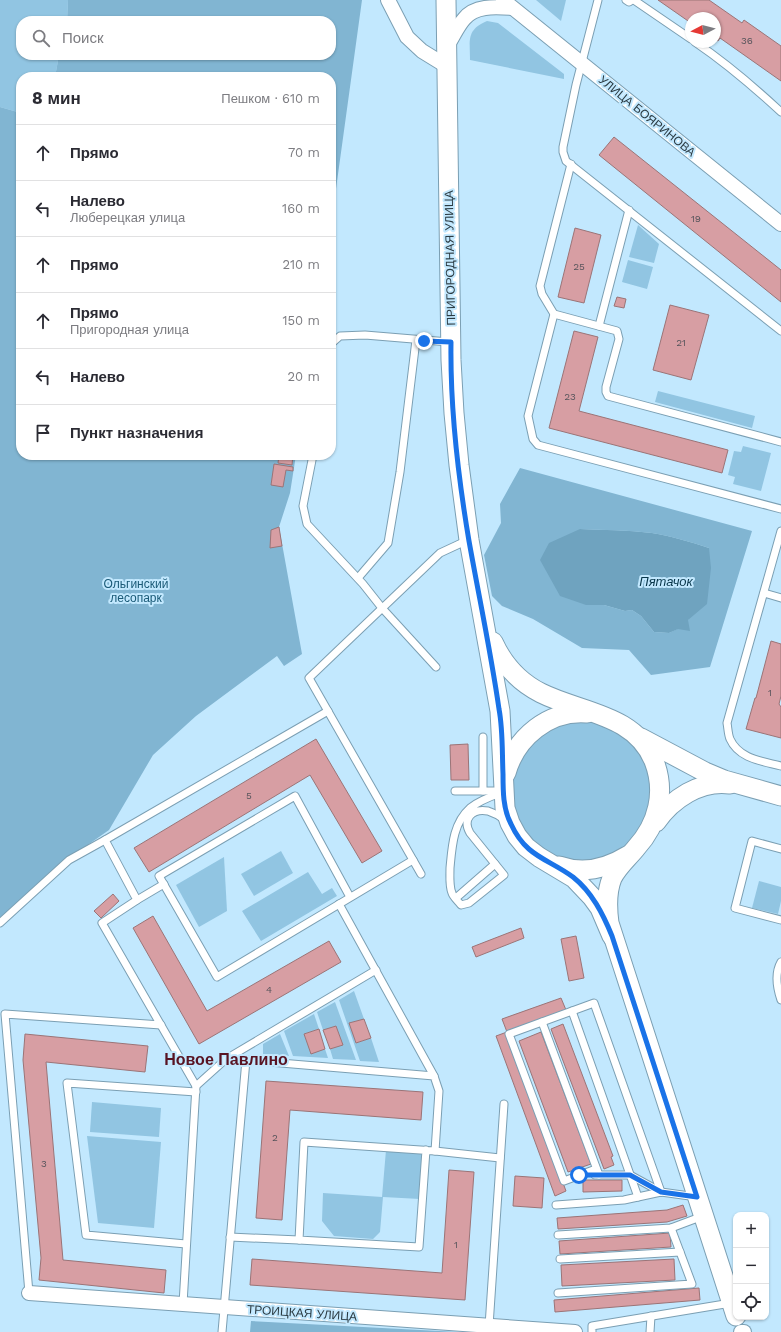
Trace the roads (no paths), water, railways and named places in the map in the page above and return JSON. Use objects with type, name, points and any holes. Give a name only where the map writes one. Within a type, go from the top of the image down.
[{"type":"main road","name":"ПРИГОРОДНАЯ УЛИЦА","points":[[446,0],[451,342],[454,414],[469,540],[483,610]]},
{"type":"main road","points":[[483,610],[491,638],[499,656],[523,682],[541,694],[611,718],[637,736],[705,772],[741,785],[781,796]]},
{"type":"main road","points":[[483,610],[500,710],[503,792],[505,808],[510,823],[517,836],[526,847],[539,857],[574,878],[600,908],[612,936],[733,1306]]},
{"type":"main road","points":[[503,792],[509,762],[516,748],[532,731],[551,719],[566,714],[596,714]]},
{"type":"main road","points":[[552,864],[566,869],[598,868],[613,864],[626,856],[643,840],[655,821],[659,806],[660,791],[659,775],[654,760],[647,747],[637,736]]},
{"type":"main road","points":[[612,936],[607,911],[609,888],[617,869],[643,840],[662,813],[672,804],[696,789],[717,783],[741,785]]},
{"type":"main road","points":[[737,1320],[741,1332]]},
{"type":"street","points":[[388,0],[407,37],[422,51],[448,67]]},
{"type":"street","name":"УЛИЦА БОЯРИНОВА","points":[[447,46],[465,18],[477,10],[508,4],[781,224]]},
{"type":"street","name":"ТРОИЦКАЯ УЛИЦА","points":[[29,1293],[576,1332]]},
{"type":"lane","points":[[598,0],[563,147],[566,161],[781,332]]},
{"type":"lane","points":[[626,0],[629,2],[633,0],[685,35]]},
{"type":"lane","points":[[704,48],[754,87],[781,112]]},
{"type":"lane","points":[[571,164],[540,286],[542,294],[554,314],[599,326],[617,332],[619,335],[606,387],[608,396],[781,442]]},
{"type":"lane","points":[[599,326],[629,210]]},
{"type":"lane","points":[[554,314],[528,416],[533,438],[538,445],[781,509]]},
{"type":"lane","points":[[336,340],[340,336],[365,335],[451,342]]},
{"type":"lane","points":[[358,578],[388,543],[400,472],[416,340]]},
{"type":"lane","points":[[312,460],[303,506],[307,524],[358,578],[382,608],[436,667]]},
{"type":"lane","points":[[781,531],[728,723],[730,738],[740,752],[752,759],[781,766]]},
{"type":"lane","points":[[421,874],[310,678],[440,553],[469,540]]},
{"type":"lane","points":[[764,593],[781,598]]},
{"type":"lane","points":[[0,923],[69,860],[328,711]]},
{"type":"lane","points":[[483,738],[483,791]]},
{"type":"lane","points":[[456,791],[503,792]]},
{"type":"lane","points":[[503,792],[481,801],[470,809],[461,819],[455,833],[452,846],[450,876],[452,893],[461,905],[469,903],[504,875],[467,829],[467,819],[474,812],[480,810],[493,813],[510,823]]},
{"type":"lane","points":[[350,897],[295,796],[159,876],[217,977],[413,860]]},
{"type":"lane","points":[[105,840],[137,900]]},
{"type":"lane","points":[[781,849],[752,841],[735,908],[781,920]]},
{"type":"lane","points":[[456,898],[495,864]]},
{"type":"lane","points":[[164,884],[102,922],[196,1089],[183,1304]]},
{"type":"lane","points":[[339,904],[434,1076],[439,1090],[435,1151]]},
{"type":"lane","points":[[781,962],[777,974],[777,983],[781,1000]]},
{"type":"lane","points":[[186,1244],[86,1235],[67,1083],[196,1089],[226,1059],[376,970]]},
{"type":"lane","points":[[594,1003],[661,1192],[630,1175],[598,1172],[579,1175],[564,1181],[509,1034],[594,1003]]},
{"type":"lane","points":[[572,1011],[638,1197]]},
{"type":"lane","points":[[29,1293],[5,1014],[161,1025]]},
{"type":"lane","points":[[542,1022],[598,1172]]},
{"type":"lane","points":[[226,1059],[434,1076]]},
{"type":"lane","points":[[222,1332],[246,1060]]},
{"type":"lane","points":[[488,1326],[504,1104]]},
{"type":"lane","points":[[299,1240],[304,1142],[426,1150],[500,1158]]},
{"type":"lane","points":[[230,1237],[419,1247],[426,1150]]},
{"type":"lane","points":[[556,1206],[624,1200],[661,1192],[697,1197]]},
{"type":"lane","points":[[558,1235],[671,1228],[703,1216]]},
{"type":"lane","points":[[558,1293],[692,1284],[671,1228]]},
{"type":"lane","points":[[560,1260],[680,1252]]},
{"type":"lane","points":[[592,1332],[592,1326],[651,1316],[733,1312]]},
{"type":"lane","points":[[650,1332],[651,1316]]},
{"type":"water","name":"Пятачок","points":[[580,529],[652,533],[681,539],[709,548],[711,568],[707,604],[688,620],[690,631],[678,629],[669,633],[654,632],[641,616],[632,610],[625,611],[604,605],[586,605],[560,596],[540,560],[549,543]]},
{"type":"district","name":"Новое Павлино","points":[[226,1059]]},
{"type":"park label","name":"Ольгинский лесопарк","points":[[136,591]]}]
